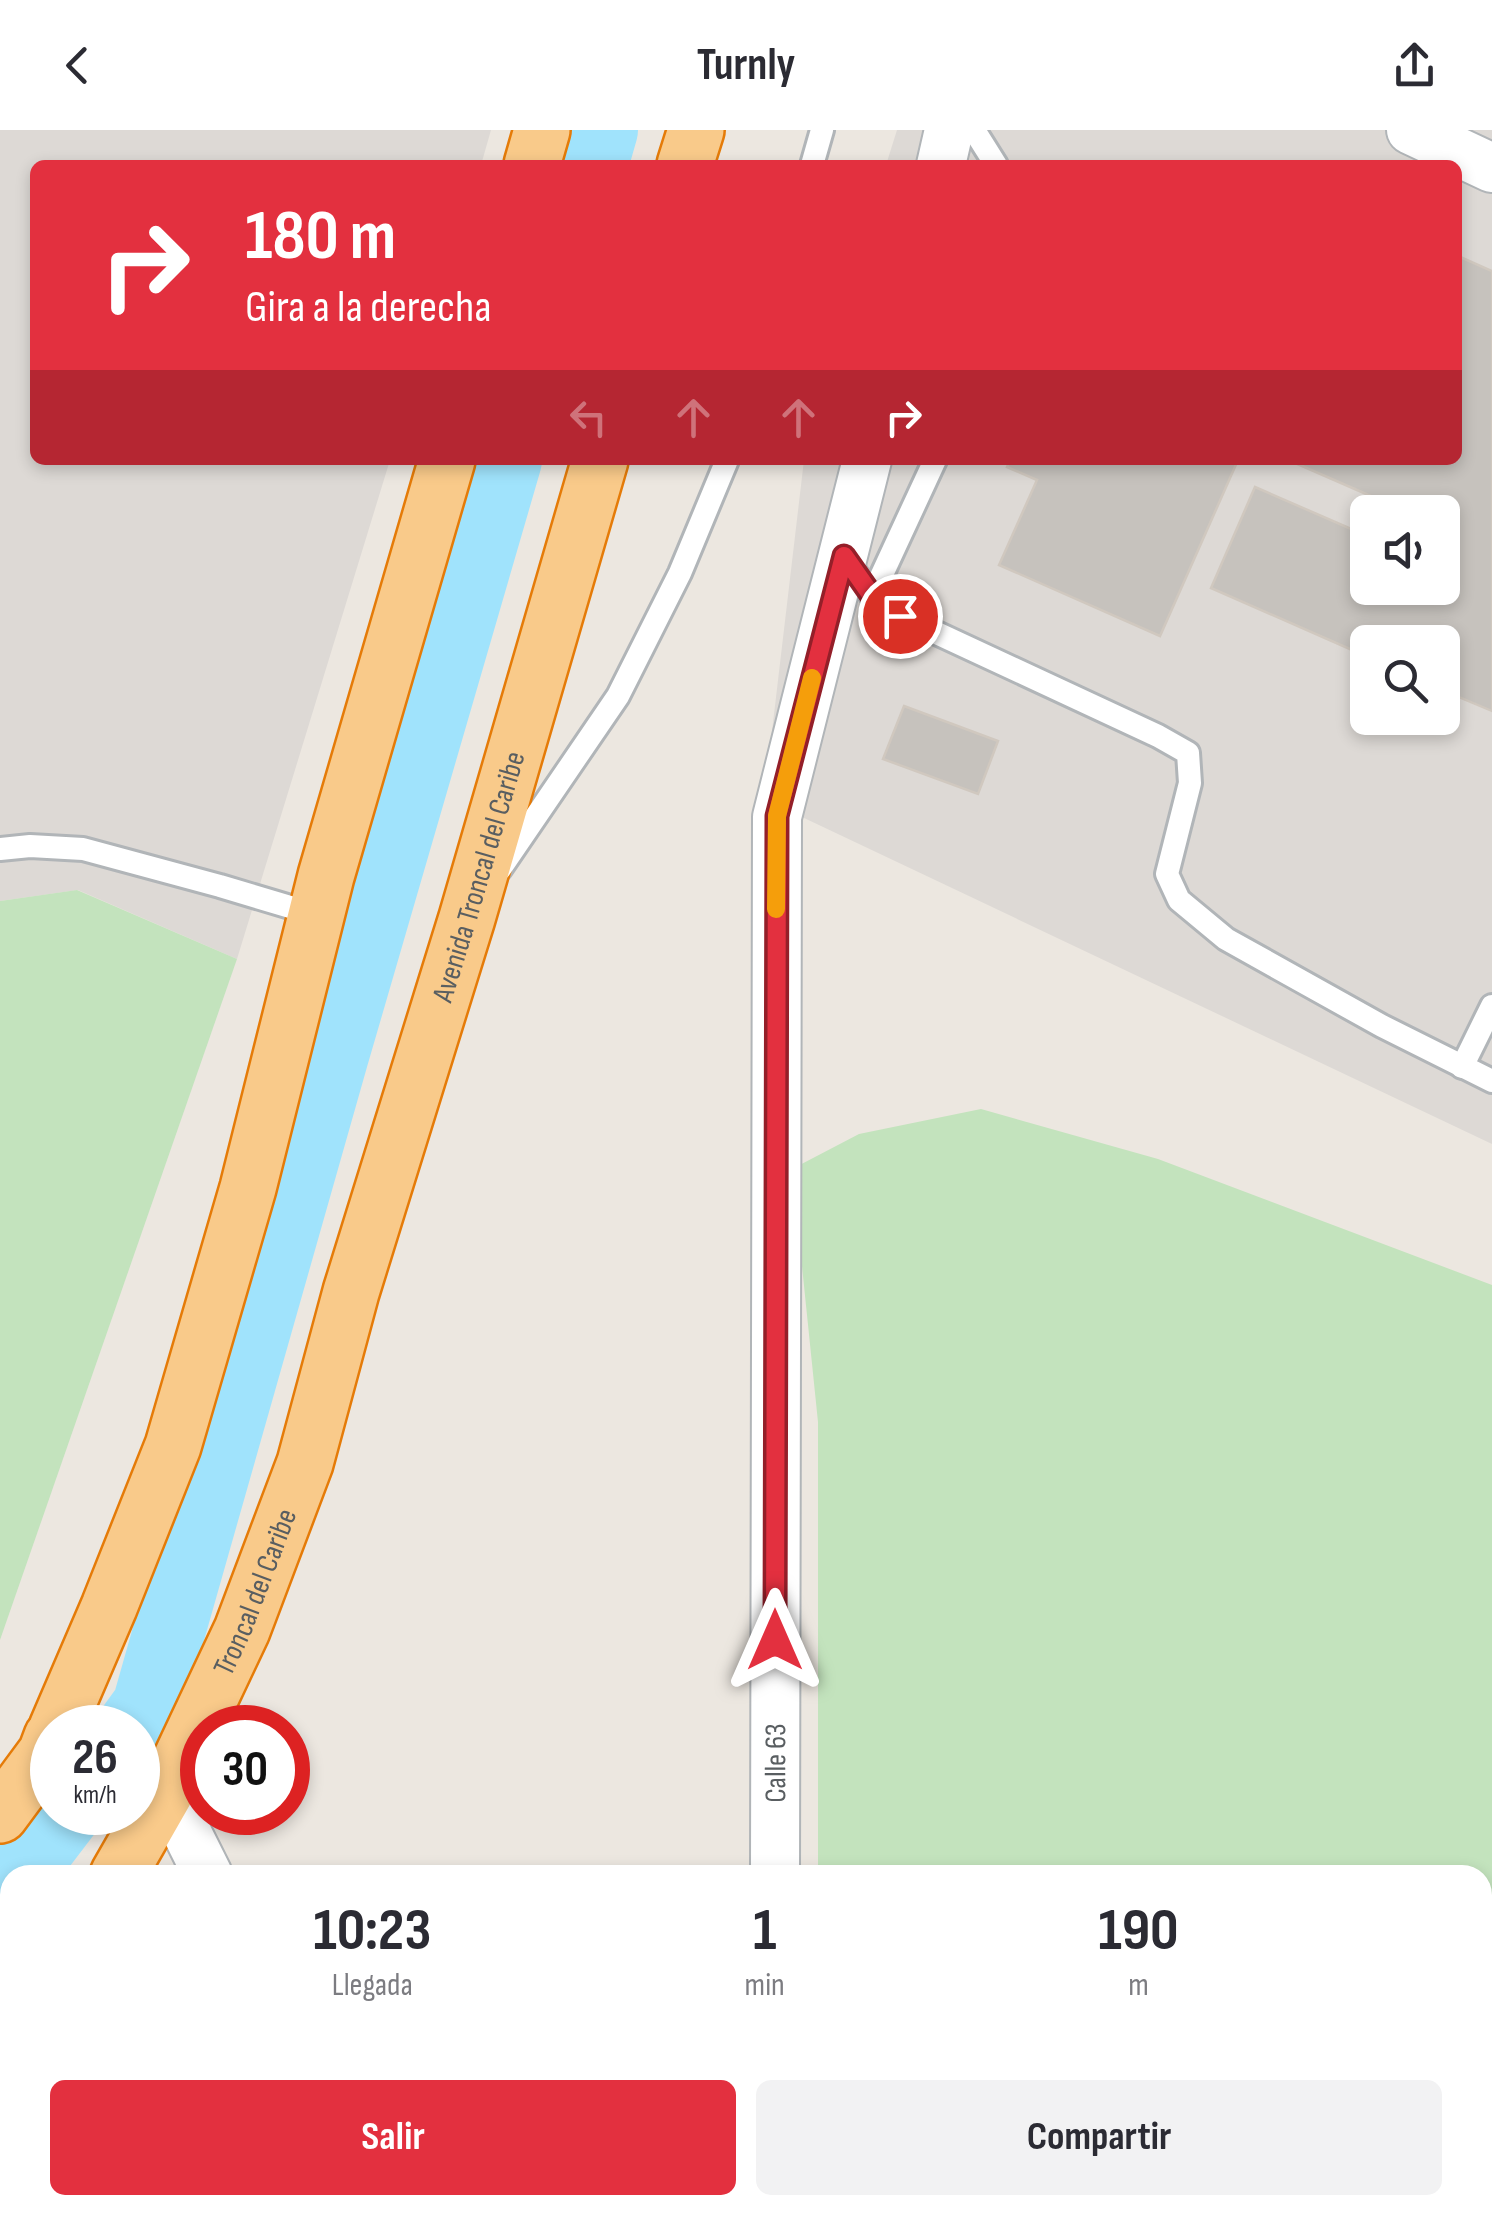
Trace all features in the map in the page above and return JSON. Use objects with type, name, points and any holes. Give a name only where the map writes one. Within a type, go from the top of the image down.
[{"type":"highway","points":[[533,160],[542,130]]},
{"type":"highway","points":[[687,160],[696,130]]},
{"type":"highway","points":[[67,1705],[173,1446],[225,1271],[317,915],[446,465]]},
{"type":"highway","name":"Avenida Troncal del Caribe","points":[[351,1292],[467,918],[599,465]]},
{"type":"highway","name":"Troncal del Caribe","points":[[124,1865],[166,1791],[242,1630],[305,1463],[351,1292]]},
{"type":"highway","points":[[0,1814],[30,1774]]},
{"type":"street","points":[[942,160],[949,130]]},
{"type":"street","points":[[1411,130],[1492,168]]},
{"type":"street","name":"Calle 63","points":[[775,1865],[777,816],[867,465]]},
{"type":"street","points":[[166,1791],[203,1865]]},
{"type":"lane","points":[[813,160],[822,130]]},
{"type":"lane","points":[[974,130],[993,160]]},
{"type":"lane","points":[[467,918],[618,696],[680,573],[725,465]]},
{"type":"lane","points":[[872,596],[932,465]]},
{"type":"lane","points":[[844,556],[872,596],[900,616],[1188,753],[1190,782],[1167,874],[1179,900],[1226,939],[1492,1080]]},
{"type":"lane","points":[[0,849],[84,848],[317,915]]},
{"type":"lane","points":[[1462,1067],[1492,1006]]},
{"type":"shaded area","points":[[0,130],[491,130],[482,160],[30,160],[30,465],[388,465],[237,959],[78,890],[0,901]]},
{"type":"shaded area","points":[[897,130],[1492,130],[1492,1144],[764,799],[803,465],[1462,465],[1462,160],[888,160]]},
{"type":"green space","points":[[77,890],[237,959],[0,1640],[0,901]]},
{"type":"green space","points":[[981,1109],[1158,1159],[1492,1285],[1492,1865],[818,1865],[818,1422],[792,1169],[859,1134]]},
{"type":"building","points":[[1462,258],[1492,271],[1492,711],[1460,698],[1460,625],[1350,625],[1350,649],[1211,588],[1255,487],[1350,528],[1350,605],[1460,605],[1460,495],[1369,495],[1300,465],[1462,465]]},
{"type":"building","points":[[1236,465],[1160,636],[999,565],[1037,480],[1007,467]]},
{"type":"building","points":[[904,706],[998,741],[978,794],[883,759]]},
{"type":"waterway","points":[[593,160],[602,130]]},
{"type":"waterway","points":[[148,1705],[505,465]]},
{"type":"waterway","points":[[26,1865],[48,1835]]},
{"type":"slow traffic","points":[[776,909],[777,816],[812,678]]},
{"type":"route","points":[[775,1640],[777,816],[844,556],[872,596],[900,616]]}]
